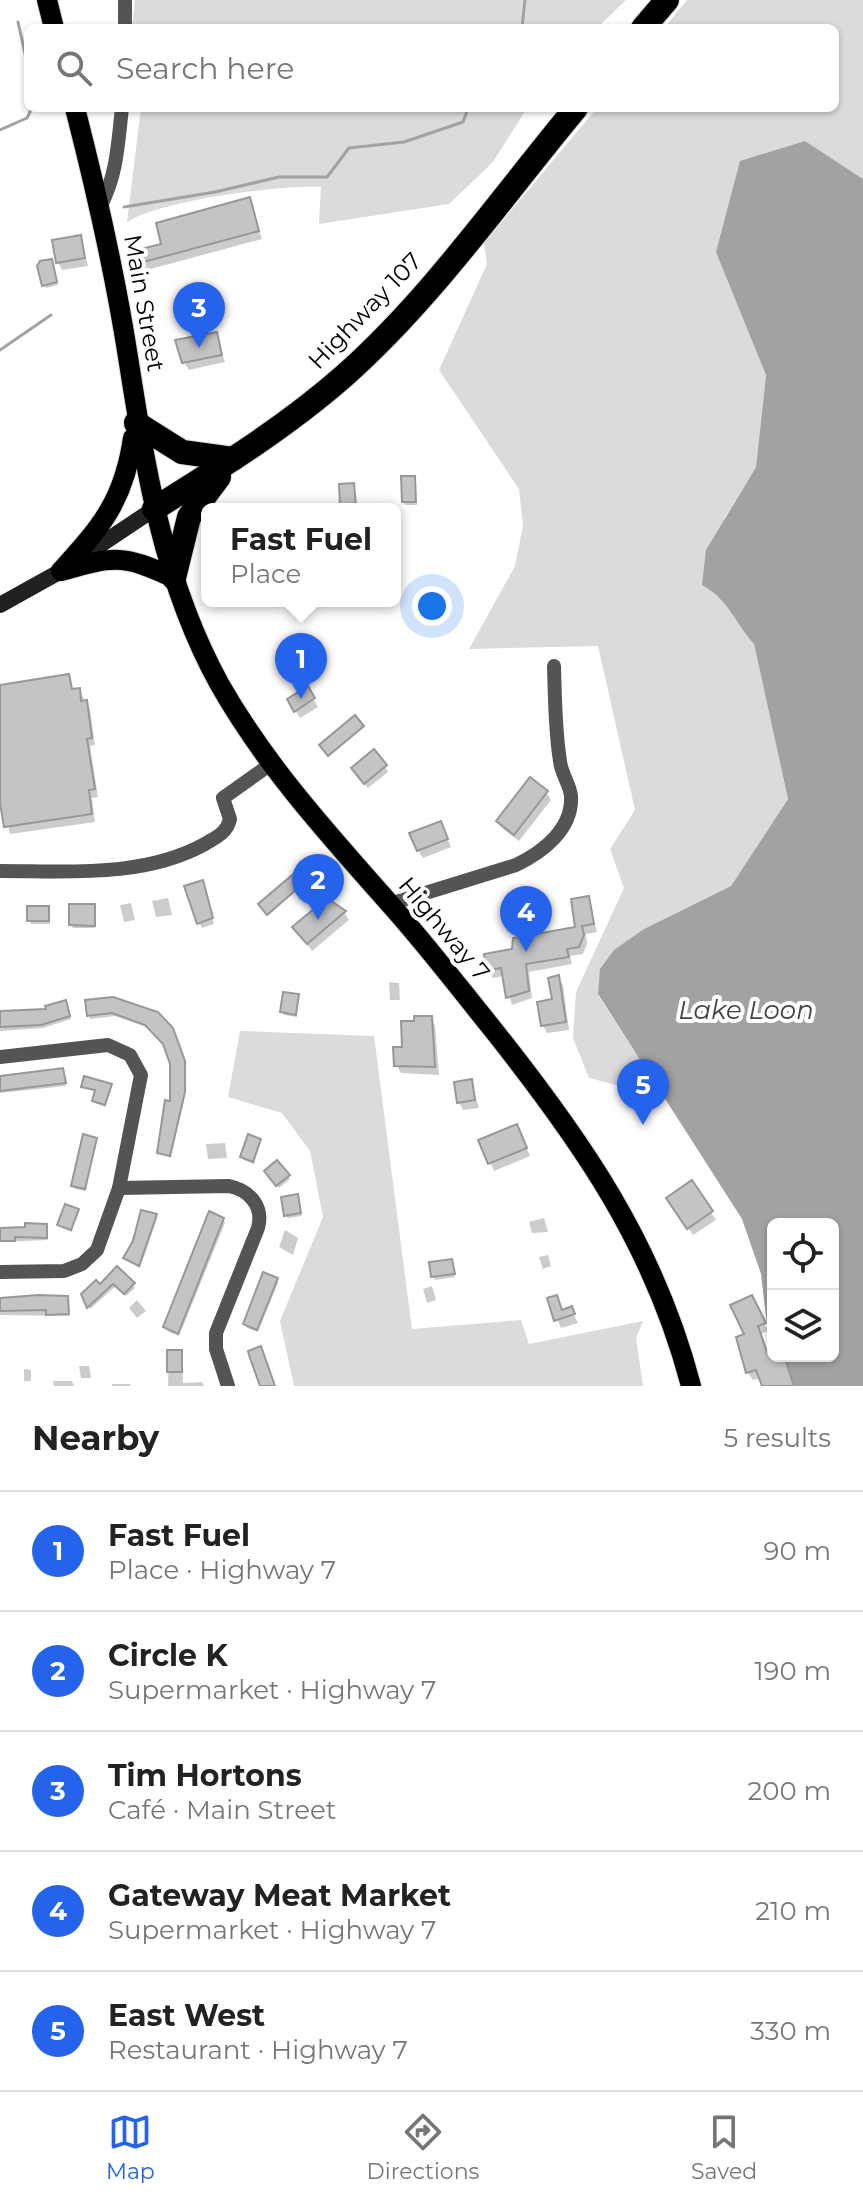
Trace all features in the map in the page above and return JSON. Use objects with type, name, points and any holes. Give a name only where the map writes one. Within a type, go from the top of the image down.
[{"type":"highway","points":[[646,24],[667,0]]},
{"type":"highway","name":"Highway 107","points":[[154,509],[233,459],[324,393],[373,348],[445,270],[573,112]]},
{"type":"highway","points":[[136,423],[182,452],[233,459],[189,517],[174,578]]},
{"type":"main road","points":[[47,0],[53,24]]},
{"type":"main road","name":"Main Street","points":[[76,112],[100,207],[128,360],[136,423],[154,509]]},
{"type":"main road","points":[[61,571],[114,507],[128,473],[136,423]]},
{"type":"main road","points":[[0,605],[61,571],[154,509]]},
{"type":"main road","name":"Highway 7","points":[[154,509],[174,578],[219,683],[271,764],[390,904],[563,1117],[598,1170],[651,1270],[691,1386]]},
{"type":"main road","points":[[61,571],[119,558],[139,562],[174,578]]},
{"type":"street","points":[[125,0],[125,24]]},
{"type":"street","points":[[100,207],[110,188],[117,159],[122,112]]},
{"type":"street","points":[[390,904],[516,865],[529,859],[562,831],[570,810],[571,793],[559,758],[554,666]]},
{"type":"street","points":[[0,871],[122,869],[177,857],[224,832],[230,819],[223,798],[271,764]]},
{"type":"street","points":[[0,1057],[104,1045],[125,1050],[133,1057],[140,1070],[141,1081],[119,1188],[102,1240],[82,1264],[59,1272],[0,1272]]},
{"type":"street","points":[[119,1188],[229,1186],[247,1193],[255,1202],[260,1221],[216,1333],[216,1349],[228,1386]]},
{"type":"shaded area","points":[[135,0],[626,0],[601,24],[132,24]]},
{"type":"shaded area","points":[[687,0],[863,0],[863,179],[805,141],[755,345],[766,375],[756,467],[724,519],[712,591],[754,644],[788,799],[731,886],[644,929],[598,995],[664,1097],[589,1078],[573,1038],[576,992],[624,888],[610,849],[635,810],[598,646],[469,649],[515,566],[523,526],[519,489],[439,370],[487,264],[484,243],[594,112],[839,112],[839,24],[667,24]]},
{"type":"shaded area","points":[[141,112],[524,112],[493,162],[449,204],[319,224],[321,187],[302,187],[192,201],[143,214],[127,222]]},
{"type":"shaded area","points":[[240,1031],[374,1036],[412,1329],[521,1320],[529,1344],[643,1321],[636,1338],[643,1386],[294,1386],[280,1321],[323,1217],[310,1151],[282,1113],[228,1097]]},
{"type":"water","name":"Lake Loon","points":[[805,141],[863,179],[863,1386],[786,1386],[778,1362],[839,1362],[839,1218],[767,1218],[767,1325],[761,1274],[742,1219],[598,994],[600,969],[614,950],[644,929],[731,886],[788,799],[754,644],[725,604],[702,585],[706,550],[756,467],[766,375],[716,252],[740,161]]},
{"type":"building","points":[[250,197],[259,231],[136,264],[133,251],[161,244],[156,223]]},
{"type":"building","points":[[81,235],[85,258],[56,263],[52,240]]},
{"type":"building","points":[[52,259],[57,282],[42,286],[37,266],[40,261]]},
{"type":"building","points":[[217,332],[222,355],[182,363],[175,340]]},
{"type":"building","points":[[401,476],[415,476],[416,502],[402,502]]},
{"type":"building","points":[[354,483],[356,503],[340,503],[339,484]]},
{"type":"building","points":[[69,674],[72,689],[80,688],[81,701],[87,700],[92,738],[87,739],[95,789],[89,790],[92,814],[4,827],[0,803],[0,685]]},
{"type":"building","points":[[308,686],[315,698],[294,712],[287,699]]},
{"type":"building","points":[[355,715],[364,726],[328,756],[319,745]]},
{"type":"building","points":[[374,749],[387,765],[364,784],[351,768]]},
{"type":"building","points":[[530,777],[548,791],[514,835],[496,821]]},
{"type":"building","points":[[441,821],[448,839],[417,851],[409,833]]},
{"type":"building","points":[[310,860],[319,870],[267,915],[258,904]]},
{"type":"building","points":[[203,880],[213,918],[197,924],[184,886]]},
{"type":"building","points":[[589,896],[594,924],[582,926],[584,935],[579,947],[567,949],[569,957],[526,964],[529,991],[506,998],[501,968],[486,971],[484,954],[512,949],[513,938],[575,927],[571,899]]},
{"type":"building","points":[[327,898],[346,911],[307,944],[292,927]]},
{"type":"building","points":[[69,904],[95,904],[95,926],[69,925]]},
{"type":"building","points":[[27,906],[49,906],[49,921],[27,921]]},
{"type":"building","points":[[559,975],[566,1022],[541,1026],[537,1002],[552,999],[548,978]]},
{"type":"building","points":[[283,992],[299,994],[296,1015],[280,1012]]},
{"type":"building","points":[[113,997],[158,1012],[173,1028],[185,1061],[185,1092],[170,1156],[157,1153],[165,1100],[170,1101],[170,1064],[163,1044],[145,1025],[112,1013],[87,1016],[85,1000]]},
{"type":"building","points":[[66,1000],[70,1016],[41,1025],[0,1027],[0,1011],[46,1009],[45,1006]]},
{"type":"building","points":[[414,1016],[432,1016],[435,1067],[394,1066],[393,1047],[402,1047],[401,1021],[414,1021]]},
{"type":"building","points":[[63,1068],[66,1083],[0,1091],[0,1076]]},
{"type":"building","points":[[84,1076],[112,1084],[105,1105],[92,1101],[95,1090],[81,1087]]},
{"type":"building","points":[[472,1079],[475,1100],[457,1103],[454,1082]]},
{"type":"building","points":[[517,1124],[527,1148],[488,1164],[478,1140]]},
{"type":"building","points":[[83,1134],[97,1138],[85,1189],[71,1186]]},
{"type":"building","points":[[248,1134],[261,1139],[253,1162],[240,1157]]},
{"type":"building","points":[[277,1160],[290,1175],[276,1186],[264,1171]]},
{"type":"building","points":[[692,1180],[713,1211],[687,1229],[666,1198]]},
{"type":"building","points":[[298,1194],[301,1213],[284,1216],[281,1197]]},
{"type":"building","points":[[65,1204],[79,1209],[71,1230],[57,1225]]},
{"type":"building","points":[[141,1210],[157,1214],[139,1266],[123,1258],[133,1241]]},
{"type":"building","points":[[209,1211],[224,1218],[178,1334],[163,1327]]},
{"type":"building","points":[[25,1223],[47,1224],[47,1238],[15,1237],[15,1241],[0,1241],[0,1228],[25,1227]]},
{"type":"building","points":[[452,1259],[455,1274],[431,1277],[429,1262]]},
{"type":"building","points":[[117,1266],[135,1283],[124,1294],[113,1284],[87,1308],[81,1294],[96,1280],[100,1284]]},
{"type":"building","points":[[263,1272],[278,1278],[257,1330],[243,1324]]},
{"type":"building","points":[[557,1295],[562,1310],[572,1306],[575,1314],[554,1321],[547,1298]]},
{"type":"building","points":[[752,1295],[766,1323],[758,1326],[767,1352],[767,1362],[786,1362],[794,1386],[762,1386],[756,1370],[746,1373],[736,1337],[744,1334],[730,1305]]},
{"type":"building","points":[[68,1296],[69,1314],[46,1315],[46,1310],[0,1311],[0,1298]]},
{"type":"building","points":[[261,1346],[275,1386],[260,1386],[250,1358],[248,1351]]},
{"type":"building","points":[[167,1350],[182,1350],[182,1372],[167,1372]]},
{"type":"waterway","points":[[522,24],[525,0]]},
{"type":"waterway","points":[[18,22],[24,49]]},
{"type":"waterway","points":[[0,130],[27,118],[30,112]]},
{"type":"waterway","points":[[124,207],[215,192],[279,177],[327,177],[349,148],[404,142],[463,122],[467,112]]},
{"type":"waterway","points":[[0,350],[51,315]]},
{"type":"place","name":"Tim Hortons","points":[[199,348]]},
{"type":"place","name":"Fast Fuel","points":[[301,699]]},
{"type":"place","name":"Circle K","points":[[318,920]]},
{"type":"place","name":"Gateway Meat Market","points":[[526,952]]},
{"type":"place","name":"East West","points":[[643,1125]]}]
